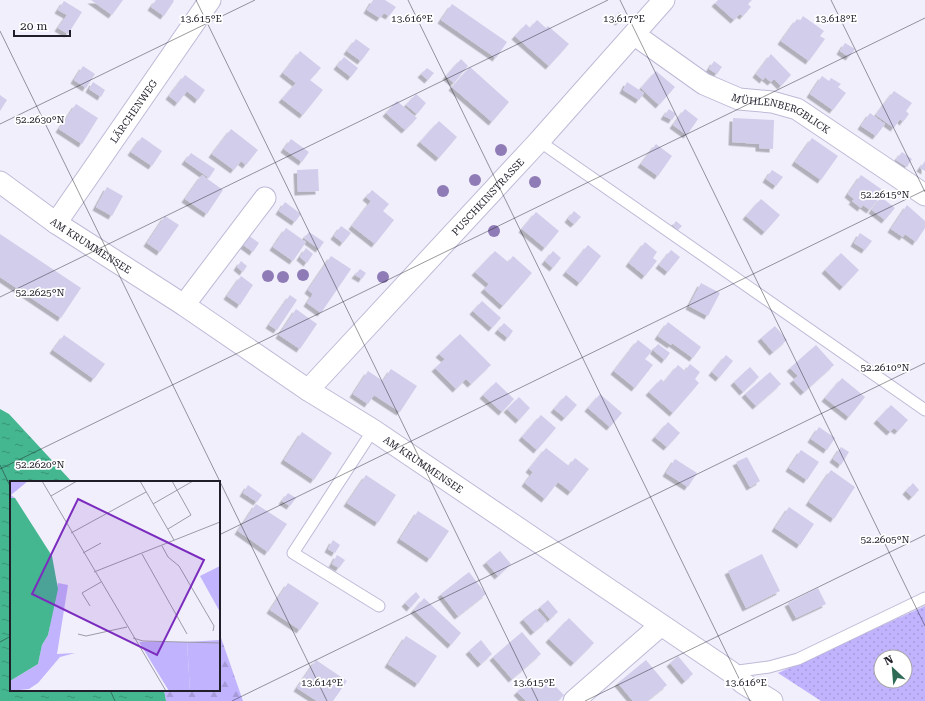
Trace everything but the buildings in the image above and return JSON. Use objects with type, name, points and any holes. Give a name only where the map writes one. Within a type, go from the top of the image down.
[{"type":"street","name":"LÄRCHENWEG","points":[[56,223],[210,0]]},
{"type":"street","name":"PUSCHKINSTRASSE","points":[[308,390],[539,141],[635,35],[664,0]]},
{"type":"street","name":"MÜHLENBERGBLICK","points":[[635,35],[704,84],[739,99],[772,102],[797,109],[925,195]]},
{"type":"street","name":"AM KRUMMENSEE","points":[[0,182],[56,223],[184,305],[308,390],[373,430],[772,701]]},
{"type":"street","points":[[184,305],[265,198]]},
{"type":"street","points":[[574,701],[661,625]]},
{"type":"lane","points":[[539,141],[925,410]]},
{"type":"lane","points":[[373,430],[293,553],[379,606]]},
{"type":"lane","points":[[737,678],[798,659],[925,598]]},
{"type":"green space","points":[[925,606],[925,701],[821,701],[778,673]]},
{"type":"green space","points":[[220,635],[243,701],[166,701],[164,691],[220,691]]},
{"type":"water","points":[[0,409],[9,414],[71,481],[10,481],[10,691],[164,691],[166,701],[0,701]]}]
